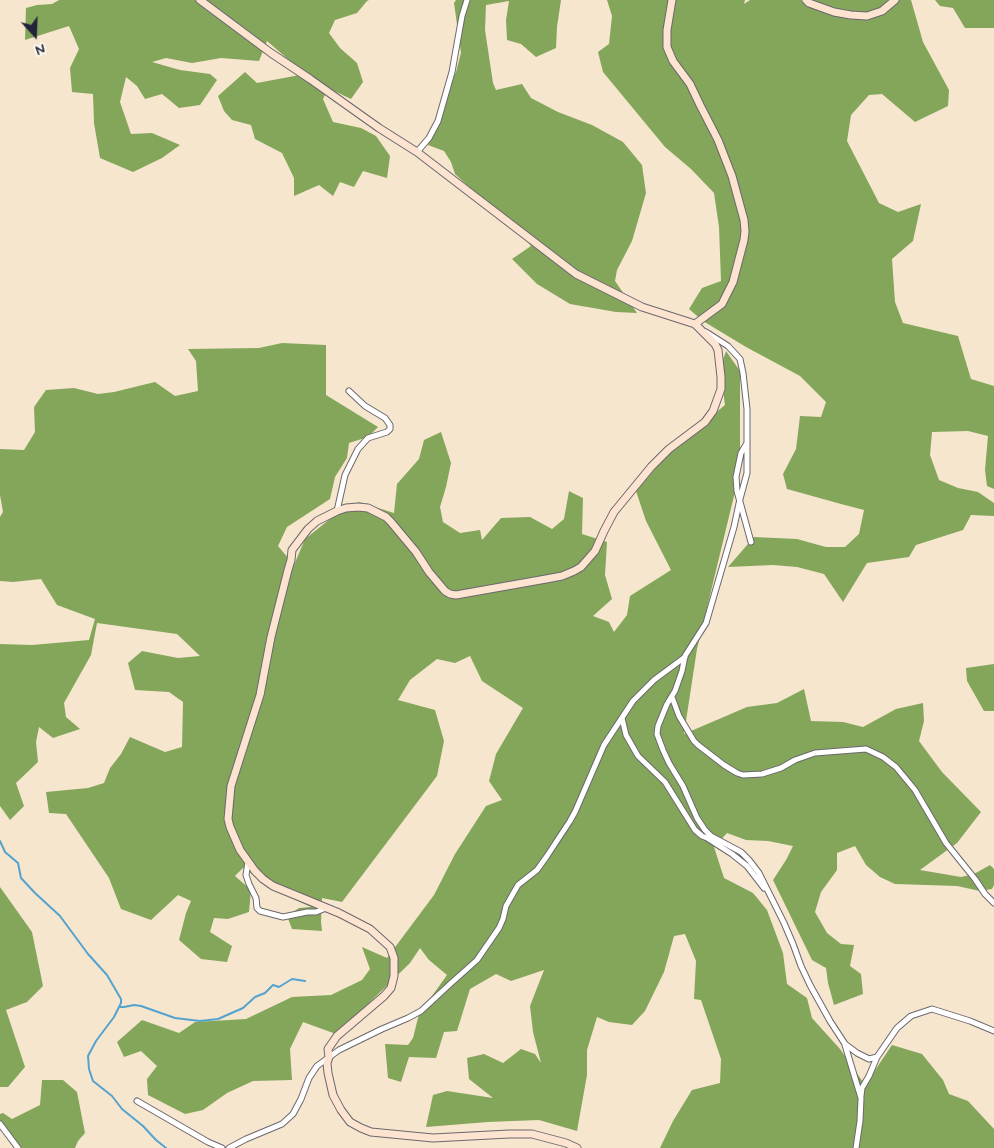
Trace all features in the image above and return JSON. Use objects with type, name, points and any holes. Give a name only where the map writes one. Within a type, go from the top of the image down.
[{"type":"street","points":[[200,0],[271,53],[417,152],[576,274],[642,306],[695,324],[728,346],[740,359],[744,373],[746,400],[747,473],[734,527],[706,623],[685,656],[654,680],[632,701],[604,745],[570,821],[536,870],[518,885],[506,906],[499,928],[477,960],[421,1012],[366,1037],[328,1057],[317,1066],[309,1078],[293,1114],[282,1124],[229,1148]]},
{"type":"street","points":[[417,152],[429,138],[438,121],[452,72],[462,16],[467,0]]},
{"type":"street","points":[[672,0],[667,30],[667,47],[673,61],[690,84],[718,140],[732,176],[745,230],[733,282],[722,304],[695,324]]},
{"type":"street","points":[[806,0],[809,3],[834,12],[867,16],[882,11],[895,0]]},
{"type":"street","points":[[577,1148],[555,1140],[525,1134],[433,1138],[366,1131],[350,1122],[333,1095],[327,1063],[328,1049],[337,1036],[391,988],[395,966],[394,958],[390,947],[370,929],[339,913],[273,886],[259,875],[240,850],[228,819],[231,786],[260,695],[271,637],[292,550],[308,529],[337,511],[346,508],[368,508],[386,517],[416,552],[429,572],[445,591],[456,595],[562,576],[574,571],[581,567],[595,551],[614,512],[652,467],[670,449],[705,422],[713,411],[721,389],[719,356],[715,344],[695,324]]},
{"type":"street","points":[[337,511],[345,476],[358,449],[368,438],[387,432],[390,429],[389,422],[385,418],[366,406],[350,391]]},
{"type":"street","points":[[747,442],[741,453],[736,477],[737,491],[751,542]]},
{"type":"street","points":[[685,656],[682,671],[672,697],[661,717],[657,734],[669,763],[705,830],[714,838],[741,852],[759,873],[784,923],[810,985],[845,1044],[860,1098]]},
{"type":"street","points":[[672,697],[679,716],[694,741],[724,765],[744,775],[762,774],[815,754],[866,749],[883,757],[896,767],[915,790],[946,842],[985,894],[994,902]]},
{"type":"street","points":[[622,717],[626,735],[638,756],[664,782],[695,830],[747,866],[769,892]]},
{"type":"street","points":[[707,838],[714,838]]},
{"type":"street","points":[[248,862],[246,875],[256,898],[257,908],[260,911],[283,917],[316,912],[326,908]]},
{"type":"street","points":[[856,1148],[862,1088],[877,1057],[897,1028],[911,1016],[932,1009],[994,1031]]},
{"type":"street","points":[[845,1044],[869,1059],[877,1057]]},
{"type":"street","points":[[137,1101],[208,1142],[222,1148]]},
{"type":"street","points":[[0,1124],[18,1148]]},
{"type":"green space","points":[[59,0],[369,0],[357,13],[335,20],[329,33],[340,48],[357,63],[363,82],[351,99],[328,88],[323,99],[333,122],[361,128],[376,136],[390,156],[387,178],[363,171],[354,187],[340,182],[333,196],[319,185],[294,196],[294,178],[282,153],[255,139],[251,125],[232,120],[224,111],[218,96],[245,72],[257,83],[305,74],[267,41],[259,61],[221,58],[192,63],[166,58],[152,62],[180,70],[210,74],[217,80],[200,105],[179,108],[162,94],[145,99],[137,86],[126,77],[120,102],[131,134],[152,133],[180,145],[162,158],[133,172],[100,158],[94,123],[93,94],[72,92],[70,68],[79,49],[69,26],[25,40],[26,8],[52,4]]},
{"type":"green space","points":[[456,0],[561,0],[556,48],[536,57],[521,44],[507,40],[506,20],[509,1],[486,5],[485,30],[493,83],[496,90],[522,84],[531,98],[558,112],[592,125],[623,142],[642,165],[646,193],[632,241],[617,270],[615,281],[637,313],[616,312],[570,304],[537,284],[512,259],[531,246],[508,219],[455,174],[451,162],[444,151],[428,145],[442,116],[446,93],[456,72],[461,53],[454,3]]},
{"type":"green space","points":[[607,0],[745,0],[744,4],[750,0],[911,0],[923,42],[949,90],[948,106],[915,122],[882,94],[869,95],[851,115],[847,141],[879,203],[898,212],[921,204],[913,241],[892,259],[895,302],[903,323],[958,336],[971,379],[994,386],[994,489],[987,486],[985,470],[988,436],[968,431],[932,432],[930,455],[939,480],[958,488],[978,492],[994,503],[994,516],[971,515],[963,530],[916,545],[909,557],[867,563],[843,602],[824,574],[797,567],[773,565],[728,567],[754,537],[797,539],[826,547],[845,547],[859,534],[864,510],[787,489],[783,474],[796,449],[800,416],[821,417],[826,402],[800,376],[746,347],[703,321],[689,309],[702,288],[721,281],[719,227],[714,193],[691,169],[665,147],[603,72],[598,52],[609,44],[612,16]]},
{"type":"green space","points":[[935,0],[994,0],[994,28],[965,28],[953,8],[940,6]]},
{"type":"green space","points":[[282,343],[326,345],[326,395],[378,427],[368,437],[349,443],[347,458],[335,477],[330,499],[287,527],[278,546],[294,565],[305,539],[330,519],[359,502],[394,513],[397,484],[419,459],[424,440],[441,432],[451,463],[440,507],[443,522],[460,533],[480,530],[482,540],[501,518],[530,517],[552,529],[564,519],[569,491],[583,498],[582,534],[607,542],[605,575],[612,599],[593,616],[609,622],[614,632],[627,615],[630,596],[671,570],[646,521],[636,491],[674,447],[725,405],[720,369],[726,351],[740,371],[740,471],[697,649],[684,734],[747,707],[777,703],[804,689],[811,721],[843,722],[863,727],[896,709],[923,703],[924,721],[919,741],[942,772],[981,812],[957,843],[920,870],[961,877],[974,874],[990,865],[994,869],[994,885],[992,889],[980,891],[957,886],[895,884],[880,877],[866,865],[855,846],[837,853],[837,870],[821,892],[815,912],[827,933],[841,944],[854,945],[850,966],[861,974],[863,994],[834,1005],[826,968],[812,960],[773,880],[793,846],[768,841],[746,840],[727,833],[714,847],[724,878],[753,893],[767,910],[783,953],[787,984],[807,998],[812,1018],[840,1049],[865,1085],[892,1045],[922,1054],[943,1080],[949,1094],[968,1101],[994,1129],[994,1148],[660,1148],[673,1121],[692,1090],[720,1083],[721,1059],[701,1000],[694,999],[696,961],[685,934],[674,936],[664,972],[645,1011],[632,1025],[609,1022],[597,1017],[587,1050],[587,1075],[577,1131],[539,1120],[426,1127],[433,1095],[447,1091],[493,1098],[469,1079],[467,1058],[484,1054],[503,1063],[521,1049],[535,1054],[541,1063],[533,1032],[530,1006],[544,970],[511,981],[496,974],[470,989],[457,1031],[444,1032],[436,1058],[409,1057],[401,1082],[388,1078],[385,1044],[408,1045],[413,1038],[419,1014],[447,975],[429,960],[420,948],[410,963],[336,1034],[303,1022],[290,1049],[292,1080],[253,1081],[227,1093],[203,1110],[185,1114],[148,1095],[147,1079],[157,1066],[141,1051],[124,1057],[117,1042],[142,1020],[179,1033],[195,1022],[246,1019],[292,997],[331,995],[362,980],[370,969],[362,947],[387,958],[434,895],[455,854],[486,806],[502,800],[489,781],[496,754],[523,708],[482,681],[470,656],[455,663],[437,659],[410,680],[398,700],[435,710],[444,741],[437,776],[342,902],[322,898],[322,931],[292,929],[287,916],[299,908],[311,907],[267,887],[243,868],[235,876],[251,890],[249,912],[228,919],[214,918],[210,932],[232,946],[227,962],[201,959],[179,940],[191,901],[178,895],[151,920],[121,909],[109,878],[66,814],[49,813],[46,792],[88,788],[104,783],[110,768],[121,754],[130,737],[165,752],[182,747],[183,702],[169,692],[135,690],[128,663],[142,651],[178,658],[200,656],[177,634],[97,623],[91,655],[64,703],[66,717],[80,729],[53,738],[39,727],[36,742],[38,762],[16,783],[24,806],[10,820],[0,806],[0,644],[32,645],[89,640],[95,619],[57,605],[41,579],[13,582],[0,581],[0,517],[3,512],[0,495],[0,449],[24,450],[35,432],[34,407],[46,390],[74,388],[98,394],[155,382],[175,396],[198,391],[196,361],[188,349],[259,348]]},
{"type":"green space","points":[[994,664],[994,711],[984,711],[967,681],[966,668]]},
{"type":"green space","points":[[0,887],[32,932],[43,986],[27,1002],[6,1010],[25,1067],[8,1087],[0,1087]]},
{"type":"green space","points":[[42,1080],[63,1080],[77,1092],[85,1133],[75,1148],[22,1148],[17,1145],[0,1122],[0,1114],[3,1113],[12,1119],[40,1105]]},
{"type":"waterway","points":[[0,841],[5,852],[18,863],[21,878],[60,916],[88,954],[107,975],[121,999],[114,1017],[96,1041],[88,1056],[89,1069],[93,1081],[112,1096],[122,1109],[166,1148]]},
{"type":"waterway","points":[[119,1007],[141,1006],[175,1018],[200,1021],[218,1019],[243,1008],[273,985],[279,987],[292,979],[305,981]]}]
